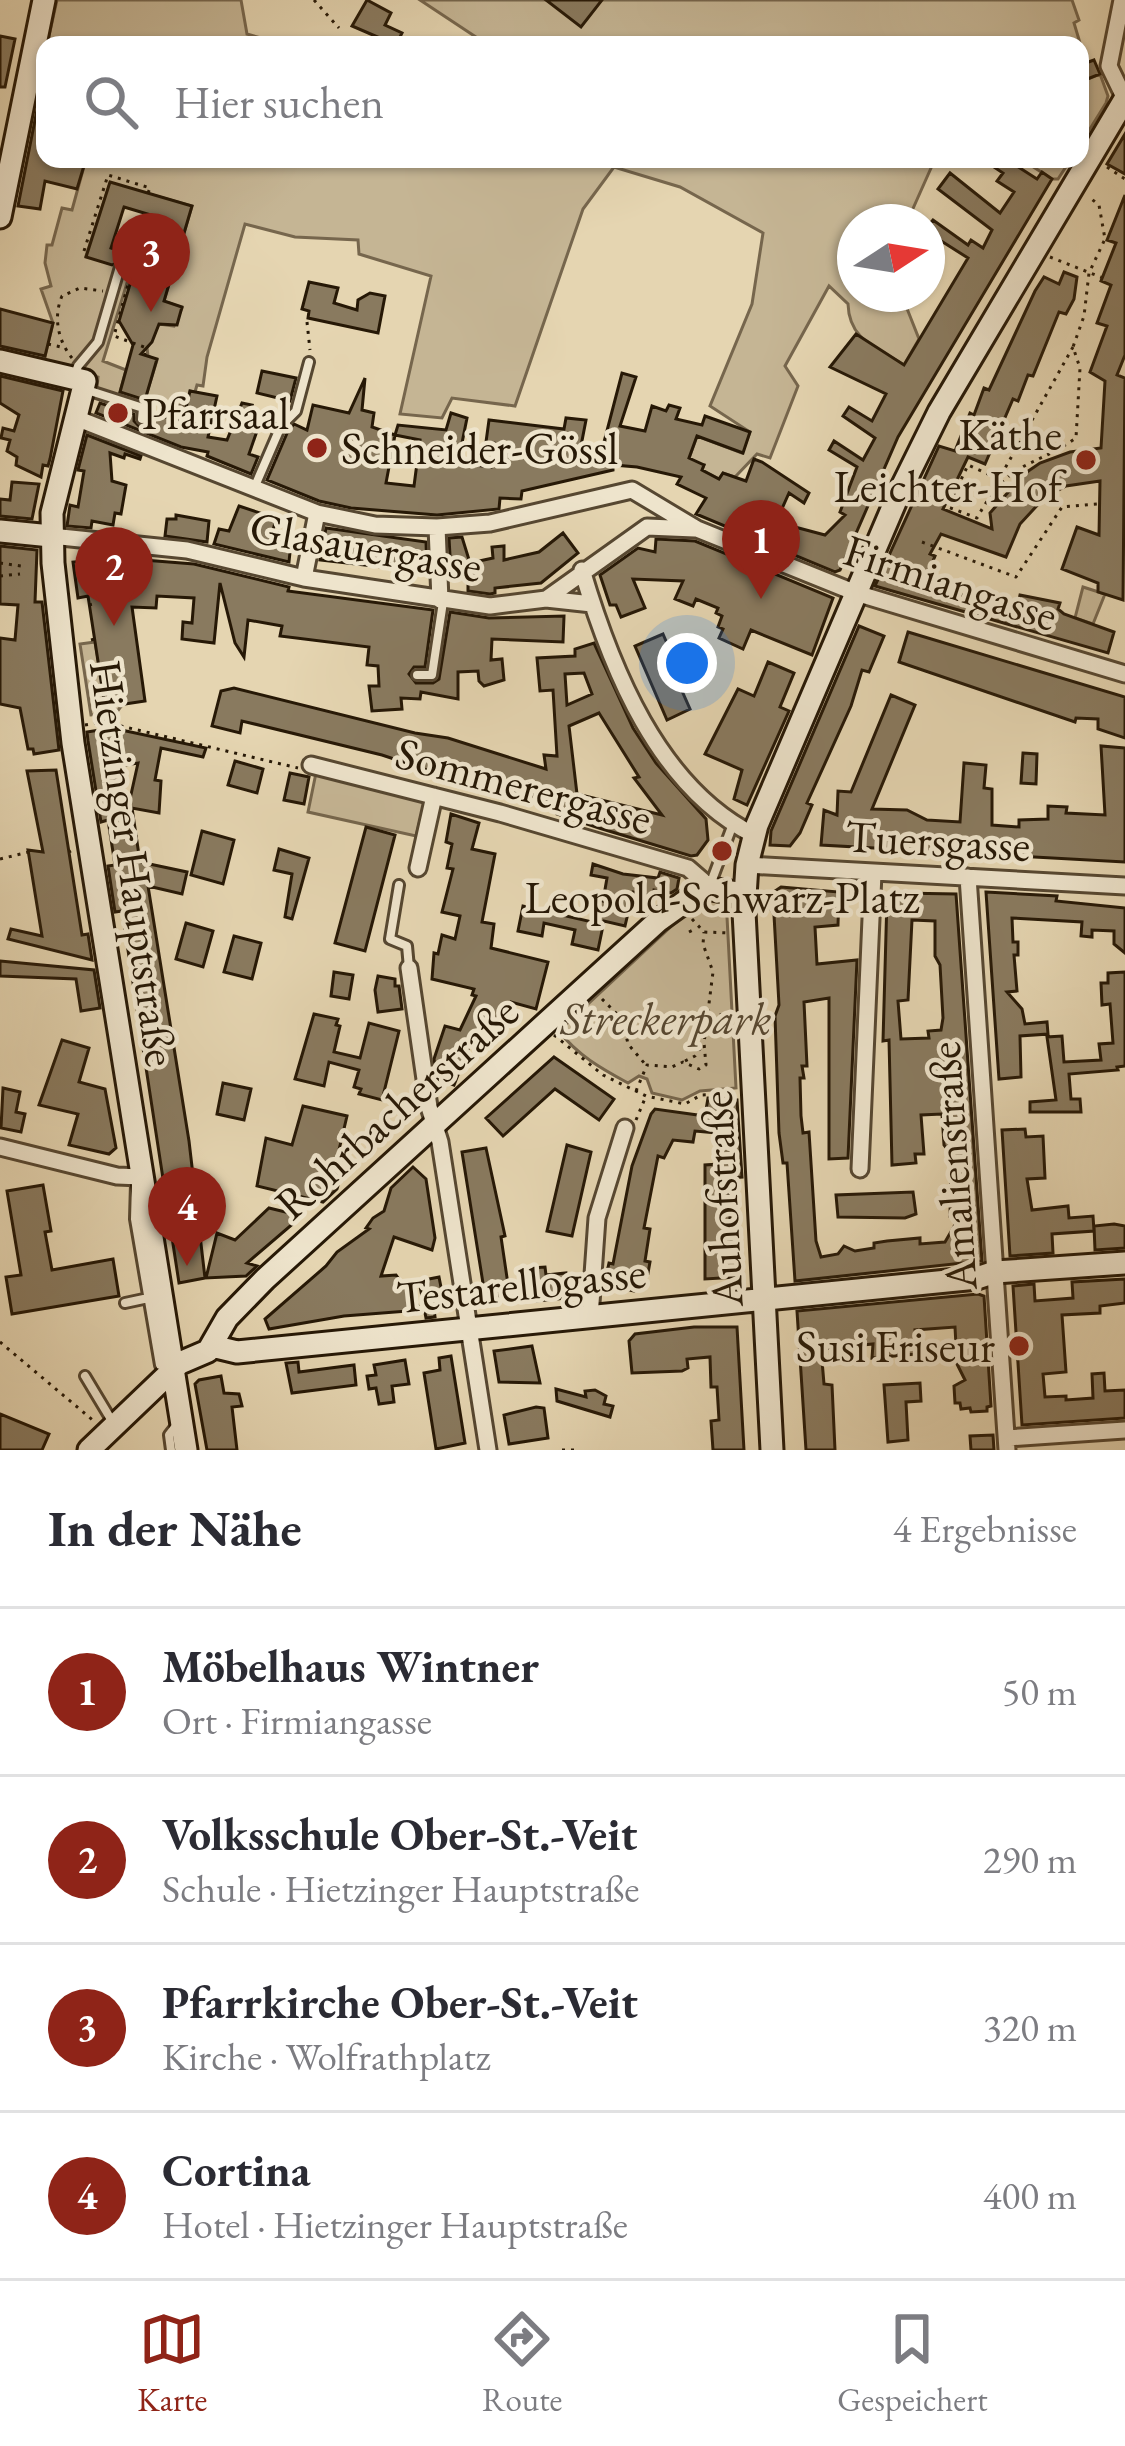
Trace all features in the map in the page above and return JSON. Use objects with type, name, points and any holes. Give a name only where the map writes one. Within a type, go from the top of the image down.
[{"type":"street","points":[[37,36],[44,0]]},
{"type":"street","points":[[1122,0],[1109,66],[1125,99]]},
{"type":"street","points":[[1,211],[36,39]]},
{"type":"street","name":"Auhofstraße","points":[[1090,157],[1125,99]]},
{"type":"street","name":"Auhofstraße","points":[[772,1450],[746,865],[754,835],[856,593],[939,412],[1084,168]]},
{"type":"street","points":[[0,361],[80,379]]},
{"type":"street","name":"Hietzinger Hauptstraße","points":[[80,379],[51,536],[72,724],[140,1178],[141,1217],[174,1369],[183,1443]]},
{"type":"street","points":[[76,418],[317,513],[375,525],[490,523],[623,490],[653,500],[654,516],[647,527],[546,599]]},
{"type":"street","name":"Firmiangasse","points":[[653,500],[697,529],[856,593],[1125,674]]},
{"type":"street","points":[[304,578],[317,513]]},
{"type":"street","points":[[437,527],[442,600]]},
{"type":"street","points":[[647,527],[697,529]]},
{"type":"street","points":[[0,531],[51,536]]},
{"type":"street","name":"Glasauergasse","points":[[51,536],[187,550],[304,578],[442,600],[490,606],[546,599],[592,604]]},
{"type":"street","points":[[582,570],[643,721],[696,794],[754,835]]},
{"type":"street","name":"Sommerergasse","points":[[312,765],[688,868],[710,887]]},
{"type":"street","points":[[418,868],[434,796]]},
{"type":"street","name":"Tuersgasse","points":[[746,865],[1125,886]]},
{"type":"street","points":[[860,1169],[873,872]]},
{"type":"street","name":"Amalienstraße","points":[[968,878],[1007,1444]]},
{"type":"street","points":[[710,887],[744,893]]},
{"type":"street","name":"Rohrbacherstraße","points":[[89,1450],[174,1369],[212,1346],[227,1318],[265,1279],[648,930],[696,892],[710,887]]},
{"type":"street","points":[[410,968],[488,1450]]},
{"type":"street","points":[[590,1317],[597,1218],[630,1125]]},
{"type":"street","points":[[0,1147],[140,1178]]},
{"type":"street","name":"Testarellogasse","points":[[212,1346],[237,1352],[977,1278],[995,1272],[1125,1263]]},
{"type":"street","points":[[1007,1444],[1125,1430]]},
{"type":"lane","points":[[120,267],[98,342],[80,379],[143,408],[142,419]]},
{"type":"lane","points":[[254,488],[281,426],[296,411],[309,362]]},
{"type":"lane","points":[[417,675],[432,675],[442,600]]},
{"type":"lane","points":[[710,887],[733,824]]},
{"type":"lane","points":[[399,885],[390,939],[406,946],[410,968]]},
{"type":"lane","points":[[125,1303],[155,1297]]},
{"type":"lane","points":[[85,1376],[111,1429]]},
{"type":"path","points":[[314,0],[339,28]]},
{"type":"path","points":[[1090,157],[1125,178]]},
{"type":"path","points":[[84,251],[108,175],[150,188],[148,193]]},
{"type":"path","points":[[1073,346],[1080,368],[1076,438],[1014,469],[977,518],[948,507],[968,466],[999,479],[1073,346],[1084,316],[1089,273],[1105,239],[1099,205],[1074,185]]},
{"type":"path","points":[[127,253],[142,213]]},
{"type":"path","points":[[1048,256],[1102,278]]},
{"type":"path","points":[[144,280],[130,277],[114,336],[145,352]]},
{"type":"path","points":[[80,379],[63,347],[58,325],[62,296],[80,288],[97,288],[110,295]]},
{"type":"path","points":[[308,322],[309,362]]},
{"type":"path","points":[[48,344],[63,347]]},
{"type":"path","points":[[143,408],[185,411]]},
{"type":"path","points":[[172,408],[172,418]]},
{"type":"path","points":[[922,542],[1016,577],[1062,507],[1098,504]]},
{"type":"path","points":[[0,563],[21,566]]},
{"type":"path","points":[[0,576],[20,574]]},
{"type":"path","points":[[72,724],[104,722],[310,771],[312,765]]},
{"type":"path","points":[[0,859],[29,852]]},
{"type":"path","points":[[687,912],[704,932],[732,933]]},
{"type":"path","points":[[689,932],[699,927]]},
{"type":"path","points":[[683,1062],[703,1068],[706,1061],[706,1014],[713,972],[703,944],[704,932]]},
{"type":"path","points":[[597,993],[622,1019],[631,1051],[647,1065],[672,1067],[695,1056],[704,1042]]},
{"type":"path","points":[[622,1019],[736,1014]]},
{"type":"path","points":[[553,1034],[602,1075],[646,1096],[685,1103],[701,1095],[755,1094]]},
{"type":"path","points":[[636,1091],[647,1065]]},
{"type":"path","points":[[630,1125],[646,1096]]},
{"type":"path","points":[[0,1342],[111,1429]]},
{"type":"path","points":[[562,1450],[580,1450]]},
{"type":"green space","points":[[57,0],[241,0],[247,34],[254,36],[49,36]]},
{"type":"green space","points":[[420,0],[1072,0],[1079,20],[1074,23],[1078,36],[474,36]]},
{"type":"green space","points":[[1100,74],[1108,96],[1089,130],[1089,78]]},
{"type":"green space","points":[[84,168],[613,168],[583,209],[515,406],[452,398],[442,418],[400,414],[431,276],[359,254],[358,240],[295,237],[245,224],[203,386],[190,391],[186,406],[144,402],[157,360],[148,356],[147,348],[159,324],[174,326],[182,308],[164,301],[192,206],[110,183],[86,256],[146,275],[143,286],[127,283],[103,361],[126,370],[119,396],[97,388],[98,377],[44,361],[53,323],[41,289],[51,286],[45,263],[47,245],[52,245],[62,208],[72,210]]},
{"type":"green space","points":[[617,168],[931,168],[915,204],[837,204],[837,294],[829,286],[785,366],[798,386],[770,458],[757,454],[735,477],[723,473],[719,479],[702,470],[704,465],[687,464],[697,436],[742,453],[750,432],[710,406],[752,304],[763,233],[680,187]]},
{"type":"green space","points":[[1035,168],[1065,168],[1058,179]]},
{"type":"green space","points":[[142,227],[167,233],[158,263],[134,255],[135,250],[145,248],[148,234],[141,232]]},
{"type":"green space","points":[[849,312],[908,312],[919,339],[904,365],[859,334]]},
{"type":"green space","points":[[1083,587],[1105,594],[1093,624],[1075,618]]},
{"type":"green space","points":[[95,642],[106,706],[123,704],[116,713],[91,715],[80,644]]},
{"type":"green space","points":[[316,773],[425,800],[416,836],[308,812]]},
{"type":"green space","name":"Streckerpark","points":[[709,899],[720,903],[727,917],[736,1088],[700,1091],[682,1100],[652,1093],[647,1079],[639,1076],[628,1083],[618,1078],[582,1054],[559,1031],[692,907]]},
{"type":"building","points":[[367,0],[391,13],[385,25],[402,33],[375,36],[352,26]]},
{"type":"building","points":[[546,0],[602,0],[581,27]]},
{"type":"building","points":[[0,36],[15,39],[5,87],[0,87]]},
{"type":"building","points":[[1094,60],[1100,74],[1089,78],[1089,62]]},
{"type":"building","points":[[36,115],[36,168],[83,168],[77,189],[45,181],[40,209],[18,206]]},
{"type":"building","points":[[1125,134],[1125,174],[1107,164]]},
{"type":"building","points":[[996,168],[1020,168],[1037,179],[1042,172],[1052,179],[898,437],[840,570],[835,572],[696,514],[706,498],[677,484],[681,477],[637,467],[613,465],[613,470],[522,491],[521,499],[500,498],[499,509],[437,515],[351,508],[267,480],[294,424],[307,430],[313,405],[349,413],[365,378],[362,410],[374,413],[372,427],[395,435],[398,425],[446,430],[451,413],[467,418],[458,463],[491,467],[494,443],[486,442],[489,420],[564,429],[566,418],[586,420],[580,451],[603,446],[622,373],[636,377],[620,426],[645,431],[652,406],[666,411],[669,405],[680,408],[676,419],[702,425],[705,416],[750,432],[743,453],[697,436],[689,458],[719,479],[723,473],[746,481],[754,459],[762,462],[809,493],[804,503],[789,493],[776,522],[825,535],[845,515],[840,512],[857,467],[829,450],[834,441],[863,460],[875,438],[843,416],[849,407],[872,421],[886,394],[830,367],[856,334],[904,365],[936,312],[945,312],[945,296],[968,258],[945,243],[945,229],[968,245],[971,240],[983,248],[992,230],[938,189],[950,173],[1000,213],[1014,192],[997,181],[1003,173]],"holes":[[[395,435],[420,440],[414,486],[386,483]]]},
{"type":"building","points":[[110,182],[192,206],[164,301],[182,307],[177,325],[159,324],[141,354],[157,359],[145,400],[120,392],[133,345],[119,321],[134,271],[123,260],[112,265],[86,257]],"holes":[[[124,207],[171,221],[158,263],[111,248]]]},
{"type":"building","points":[[1125,195],[1125,355],[1117,375],[1125,378],[1123,600],[1098,592],[1098,583],[1062,569],[1077,527],[1099,535],[1100,481],[1066,486],[1044,498],[1020,524],[1006,557],[941,534],[930,554],[935,556],[925,580],[970,598],[974,590],[1018,603],[1020,595],[1060,603],[1058,609],[1064,614],[1114,632],[1108,653],[875,586],[939,446],[955,451],[970,413],[974,415],[984,388],[989,390],[1044,277],[1059,284],[1064,272],[1077,277],[1074,299],[1066,314],[1059,312],[1033,376],[1028,375],[1018,401],[1013,399],[985,464],[968,457],[943,509],[992,529],[990,513],[1024,474],[1070,452],[1101,448],[1105,381],[1090,372],[1107,326],[1097,323],[1111,285],[1101,281],[1116,243],[1107,240]]},
{"type":"building","points":[[309,282],[338,288],[334,303],[357,310],[358,300],[370,293],[385,296],[378,333],[308,318],[309,311],[302,309]]},
{"type":"building","points":[[0,309],[53,323],[45,356],[0,346]]},
{"type":"building","points":[[262,371],[296,378],[290,401],[257,393]]},
{"type":"building","points":[[0,376],[63,391],[50,459],[41,477],[16,465],[17,457],[7,451],[10,440],[1,438],[3,428],[14,431],[19,415],[0,403]]},
{"type":"building","points":[[190,391],[217,396],[208,437],[227,440],[242,403],[252,405],[244,424],[258,428],[249,454],[258,457],[251,474],[207,456],[208,452],[181,447],[96,413],[100,403],[134,414],[140,427],[148,425],[151,414],[183,421]]},
{"type":"building","points":[[87,435],[141,456],[125,454],[124,458],[110,453],[112,481],[126,485],[121,514],[115,513],[113,525],[92,521],[91,528],[67,526],[70,505],[78,507],[84,471],[78,470]]},
{"type":"building","points":[[12,482],[39,484],[32,519],[0,516],[0,499],[10,500]]},
{"type":"building","points":[[239,506],[272,517],[273,531],[292,533],[289,562],[214,544],[219,529],[229,531]]},
{"type":"building","points":[[176,515],[209,521],[207,542],[165,536],[167,519],[176,519]]},
{"type":"building","points":[[326,528],[426,542],[427,572],[320,560]]},
{"type":"building","points":[[563,533],[578,553],[541,583],[495,588],[490,594],[468,591],[468,570],[451,573],[449,538],[462,537],[470,563],[493,558],[492,547],[504,546],[504,560],[539,552]]},
{"type":"building","points":[[656,539],[695,541],[833,598],[812,655],[751,630],[743,649],[719,638],[723,629],[718,627],[722,616],[716,613],[718,608],[696,599],[693,606],[675,599],[683,581],[633,579],[645,608],[621,617],[616,605],[610,605],[600,575],[638,548],[655,552]]},
{"type":"building","points":[[0,546],[37,550],[35,602],[42,602],[59,750],[34,754],[28,749],[20,708],[0,704],[0,638],[15,640],[18,605],[0,604]]},
{"type":"building","points":[[118,558],[194,564],[289,587],[288,591],[433,610],[425,667],[414,667],[409,674],[416,683],[439,679],[450,612],[489,618],[564,616],[563,642],[492,639],[491,660],[502,659],[504,680],[484,686],[478,671],[458,672],[458,699],[421,692],[420,699],[401,698],[402,709],[372,711],[369,686],[379,686],[378,666],[367,665],[369,647],[280,636],[282,626],[248,620],[244,657],[235,643],[220,583],[214,643],[182,639],[183,622],[192,623],[194,598],[157,596],[156,608],[132,607],[145,701],[105,707],[88,596],[78,598],[73,562]]},
{"type":"building","points":[[859,626],[884,636],[869,672],[862,670],[807,803],[812,805],[800,833],[790,846],[770,845],[771,831]]},
{"type":"building","points":[[908,632],[1125,697],[1125,738],[1098,729],[1098,719],[1076,718],[1075,722],[899,662]]},
{"type":"building","points":[[663,634],[672,655],[667,657],[690,709],[667,720],[635,646]]},
{"type":"building","points":[[594,643],[633,728],[656,763],[706,819],[708,840],[697,855],[557,814],[558,803],[450,773],[448,777],[382,755],[242,721],[240,733],[212,726],[221,691],[234,688],[448,738],[546,769],[544,755],[557,756],[553,690],[540,691],[537,658],[575,656],[575,649]],"holes":[[[584,673],[592,694],[567,705],[565,674]],[[599,713],[639,777],[634,778],[662,815],[577,794],[569,726]]]},
{"type":"building","points":[[768,662],[794,673],[780,707],[789,711],[747,805],[734,799],[742,770],[705,754],[738,689],[754,696]]},
{"type":"building","points":[[891,695],[915,705],[872,809],[907,810],[927,820],[960,822],[964,763],[986,765],[984,788],[992,789],[992,825],[1019,827],[1019,820],[1048,819],[1048,806],[1067,807],[1066,813],[1105,815],[1101,746],[1125,748],[1125,862],[821,845],[824,810],[837,815],[838,791],[851,792]]},
{"type":"building","points":[[112,728],[206,748],[203,757],[161,748],[155,780],[161,781],[159,813],[132,808],[140,862],[187,872],[182,894],[148,886],[189,1141],[205,1278],[179,1283],[122,911],[115,912],[108,820],[101,822],[87,732]],"holes":[[[138,763],[123,829],[113,767]]]},
{"type":"building","points":[[1023,753],[1037,754],[1036,784],[1021,783]]},
{"type":"building","points":[[235,761],[263,769],[257,793],[228,785]]},
{"type":"building","points":[[56,770],[82,935],[88,934],[92,960],[8,939],[11,929],[42,936],[28,850],[43,852],[27,771]]},
{"type":"building","points":[[290,773],[309,777],[304,804],[284,800]]},
{"type":"building","points":[[451,814],[479,823],[472,849],[495,854],[482,922],[494,924],[491,948],[548,962],[536,1009],[511,1002],[495,1041],[474,1034],[454,1085],[437,1079],[434,1059],[445,1026],[460,1030],[476,996],[474,989],[432,979],[434,953],[438,954],[442,935],[455,939],[460,916],[442,912],[453,869],[447,868],[452,844],[446,842]]},
{"type":"building","points":[[366,827],[395,835],[365,951],[335,943]]},
{"type":"building","points":[[202,831],[234,840],[223,884],[191,875]]},
{"type":"building","points":[[279,849],[309,858],[292,919],[285,917],[292,874],[274,870]]},
{"type":"building","points":[[593,864],[623,874],[658,878],[660,872],[679,878],[677,889],[671,893],[654,890],[653,896],[633,892],[625,926],[604,921],[598,950],[572,944],[575,930],[544,923],[542,936],[518,931],[523,906],[592,922],[596,899],[603,901],[607,878],[591,875]]},
{"type":"building","points":[[781,887],[839,892],[838,925],[815,927],[817,964],[857,960],[848,1158],[829,1159],[829,998],[804,1002],[807,1066],[802,1066],[804,1078],[800,1078],[801,1116],[803,1133],[809,1132],[821,1257],[838,1254],[844,1246],[855,1251],[887,1241],[945,1242],[960,1216],[950,1216],[951,1154],[944,1145],[942,1114],[921,1115],[924,1154],[915,1154],[916,1163],[892,1165],[889,1040],[883,1041],[887,898],[900,893],[956,894],[982,1261],[795,1281],[787,1163],[783,1163],[779,1133],[775,1016],[779,1005],[772,893]],"holes":[[[912,920],[935,921],[941,1030],[928,1031],[929,1038],[901,1039],[898,1001],[908,1000]]]},
{"type":"building","points":[[986,892],[1057,896],[1056,901],[1125,908],[1125,953],[1114,944],[1114,931],[1092,930],[1092,937],[1081,936],[1082,922],[1012,918],[1013,942],[1018,942],[1018,955],[1014,955],[1017,991],[1007,992],[1022,1009],[1025,1024],[1047,1022],[1048,1034],[1020,1036],[1021,1077],[999,1079]]},
{"type":"building","points":[[186,923],[213,931],[203,967],[176,959]]},
{"type":"building","points":[[234,936],[261,943],[252,979],[224,972]]},
{"type":"building","points":[[0,961],[94,970],[100,1008],[81,1011],[76,979],[0,976]]},
{"type":"building","points":[[334,972],[353,975],[349,999],[331,996]]},
{"type":"building","points":[[1125,972],[1125,1066],[1069,1074],[1071,1099],[1080,1099],[1081,1112],[1030,1112],[1030,1102],[1056,1100],[1047,1037],[1062,1036],[1064,1062],[1101,1060],[1099,1044],[1113,1043],[1110,1004],[1102,1005],[1101,983],[1108,983],[1108,973]]},
{"type":"building","points":[[378,976],[395,979],[402,1009],[378,1012]]},
{"type":"building","points":[[314,1014],[338,1019],[334,1052],[360,1058],[369,1023],[399,1031],[382,1100],[359,1094],[361,1089],[354,1087],[359,1070],[329,1062],[324,1086],[295,1079]]},
{"type":"building","points":[[62,1040],[89,1048],[79,1082],[105,1089],[116,1148],[109,1154],[69,1145],[78,1114],[39,1105]]},
{"type":"building","points":[[554,1057],[614,1099],[599,1120],[555,1089],[503,1136],[486,1118]]},
{"type":"building","points":[[223,1083],[251,1089],[244,1120],[217,1114]]},
{"type":"building","points":[[3,1088],[20,1092],[16,1112],[25,1114],[21,1132],[1,1128]]},
{"type":"building","points":[[708,1098],[737,1100],[742,1177],[728,1181],[732,1256],[737,1255],[738,1277],[705,1279],[705,1165],[719,1164],[717,1133],[695,1131],[693,1142],[673,1140],[664,1158],[658,1156],[644,1228],[650,1229],[648,1273],[638,1270],[634,1291],[604,1285],[609,1263],[613,1264],[632,1166],[651,1114],[655,1109],[705,1116]]},
{"type":"building","points":[[303,1106],[347,1116],[339,1150],[348,1153],[337,1189],[323,1202],[257,1186],[266,1138],[292,1145]]},
{"type":"building","points":[[1025,1129],[1026,1137],[1043,1136],[1045,1178],[1027,1179],[1032,1210],[1068,1206],[1069,1218],[1093,1216],[1094,1231],[1052,1234],[1053,1253],[1010,1256],[1002,1130]]},
{"type":"building","points":[[567,1145],[591,1152],[572,1236],[547,1231]]},
{"type":"building","points":[[486,1148],[505,1236],[501,1237],[510,1298],[486,1302],[462,1152]]},
{"type":"building","points":[[413,1167],[426,1179],[435,1238],[432,1250],[394,1237],[381,1276],[396,1275],[421,1310],[269,1329],[265,1319],[369,1229],[373,1218],[384,1211],[391,1188]]},
{"type":"building","points":[[43,1185],[52,1270],[113,1259],[119,1296],[12,1314],[6,1277],[21,1275],[7,1191]]},
{"type":"building","points":[[913,1192],[916,1214],[905,1218],[838,1217],[836,1195]]},
{"type":"building","points":[[269,1208],[302,1216],[247,1263],[257,1266],[246,1276],[206,1278],[217,1233],[235,1240]]},
{"type":"building","points":[[1094,1226],[1125,1226],[1125,1248],[1095,1250]]},
{"type":"building","points":[[545,1267],[546,1275],[566,1273],[568,1298],[535,1301],[532,1268]]},
{"type":"building","points":[[439,1277],[445,1308],[434,1309],[435,1317],[426,1318],[419,1281]]},
{"type":"building","points":[[1125,1279],[1125,1303],[1100,1306],[1100,1313],[1062,1315],[1066,1372],[1043,1374],[1045,1397],[1066,1396],[1066,1400],[1093,1398],[1092,1374],[1104,1373],[1105,1391],[1125,1390],[1125,1418],[1022,1425],[1013,1286],[1034,1284],[1035,1301],[1073,1298],[1072,1282]]},
{"type":"building","points":[[984,1296],[991,1406],[987,1411],[971,1412],[955,1403],[954,1386],[965,1380],[957,1364],[955,1327],[915,1330],[917,1354],[872,1358],[873,1344],[821,1349],[824,1384],[832,1385],[835,1450],[806,1450],[797,1311]]},
{"type":"building","points":[[737,1327],[744,1450],[713,1450],[711,1421],[719,1420],[710,1357],[687,1359],[688,1368],[682,1371],[632,1373],[629,1341],[635,1334]]},
{"type":"building","points":[[532,1346],[540,1383],[499,1382],[494,1351]]},
{"type":"building","points":[[451,1356],[465,1443],[436,1449],[424,1373],[440,1370],[439,1358]]},
{"type":"building","points":[[405,1360],[409,1384],[392,1386],[394,1402],[379,1404],[367,1376],[376,1375],[374,1365]]},
{"type":"building","points":[[298,1362],[299,1372],[354,1365],[356,1385],[292,1393],[286,1363]]},
{"type":"building","points":[[221,1376],[224,1393],[239,1394],[242,1406],[232,1407],[237,1450],[207,1450],[195,1384]]},
{"type":"building","points":[[920,1383],[921,1401],[906,1402],[908,1440],[888,1442],[884,1385]]},
{"type":"building","points":[[556,1389],[586,1397],[585,1391],[595,1390],[606,1396],[604,1404],[613,1406],[610,1417],[557,1401]]},
{"type":"building","points":[[544,1408],[548,1438],[509,1444],[504,1415]]},
{"type":"building","points":[[0,1414],[49,1434],[42,1450],[0,1450]]},
{"type":"building","points":[[993,1435],[994,1450],[971,1450],[970,1436]]},
{"type":"place","name":"Pfarrkirche Ober-St.-Veit","points":[[151,312]]},
{"type":"place","name":"Pfarrsaal","points":[[118,413]]},
{"type":"place","name":"Schneider-Gössl","points":[[317,448]]},
{"type":"place","name":"Käthe Leichter-Hof","points":[[1086,460]]},
{"type":"place","name":"Möbelhaus Wintner","points":[[761,599]]},
{"type":"place","name":"Volksschule Ober-St.-Veit","points":[[114,626]]},
{"type":"place","name":"Leopold-Schwarz-Platz","points":[[722,851]]},
{"type":"place","name":"Cortina","points":[[187,1266]]},
{"type":"place","name":"Susi Friseur","points":[[1019,1346]]}]
